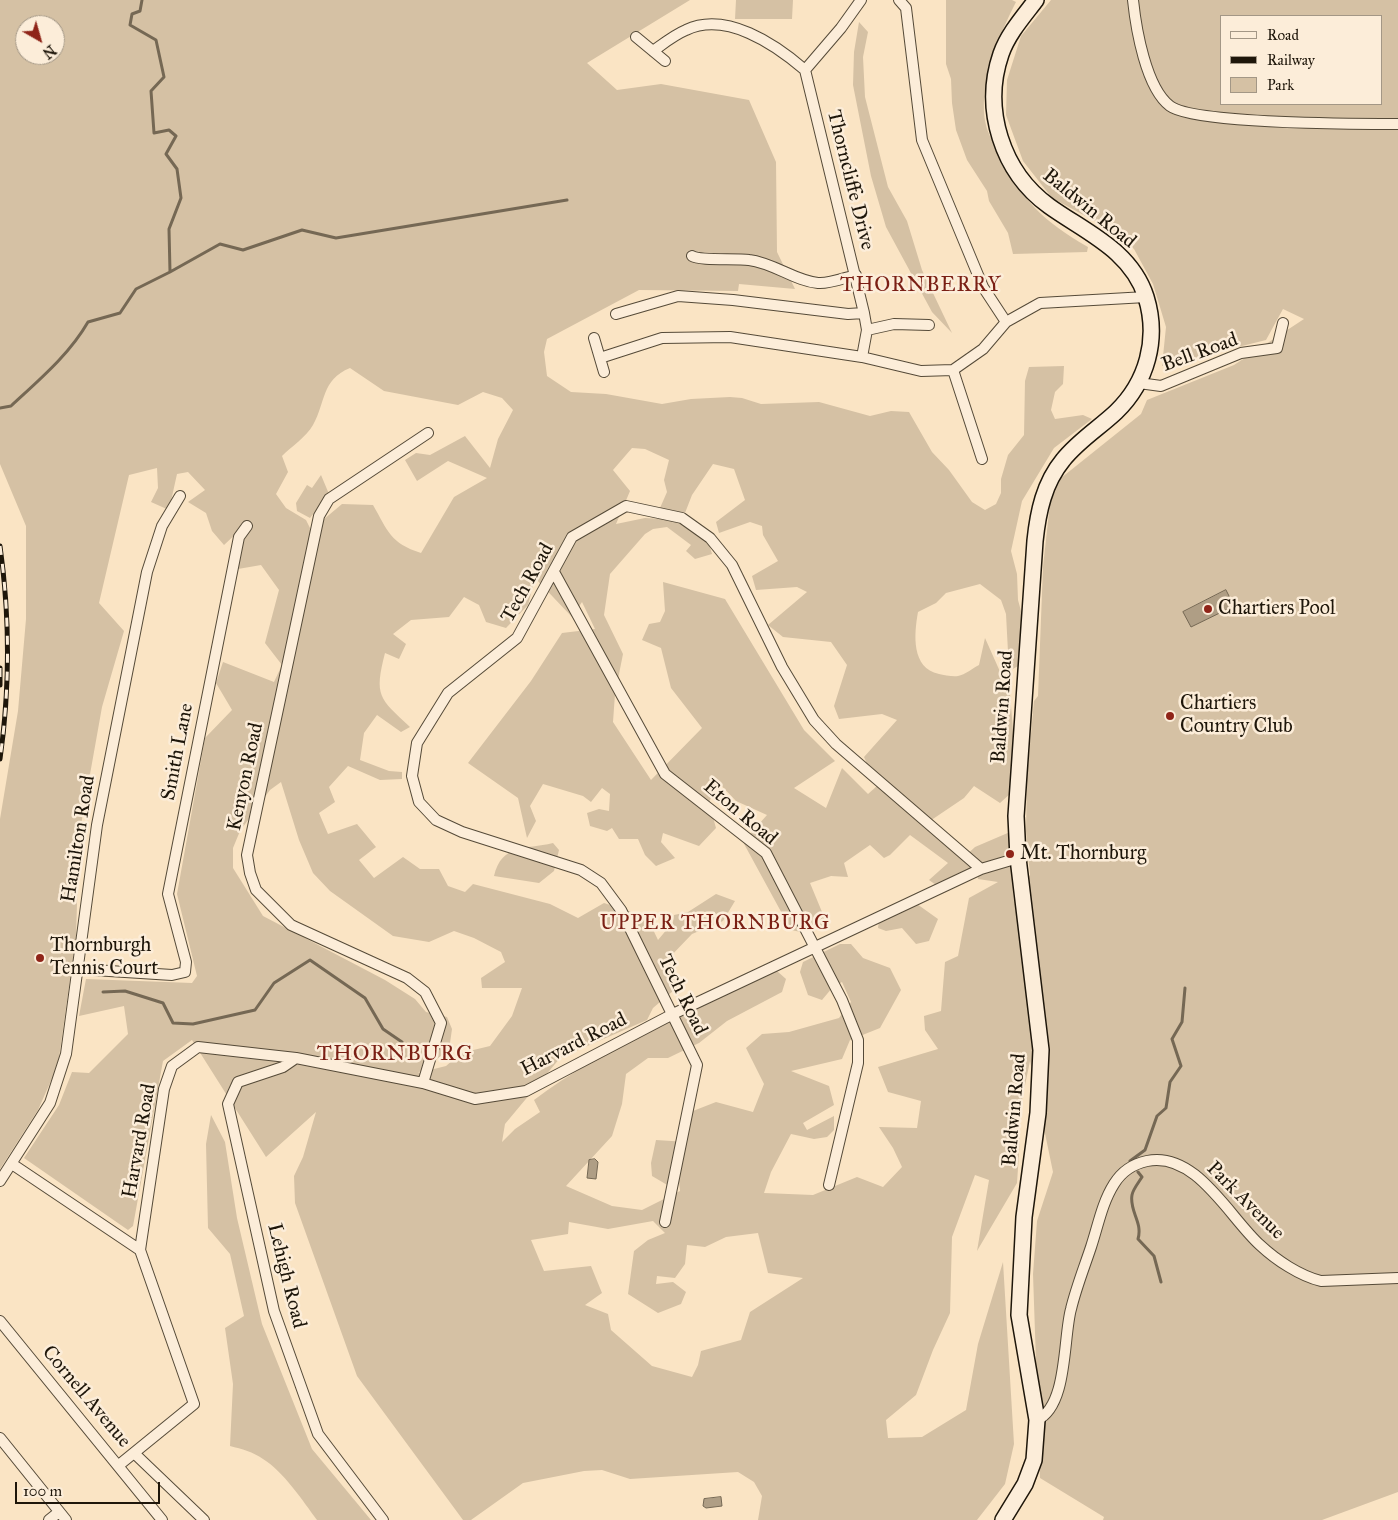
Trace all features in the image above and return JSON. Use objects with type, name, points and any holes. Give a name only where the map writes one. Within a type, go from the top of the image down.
[{"type":"street","points":[[653,51],[686,29],[714,23],[764,38],[805,70],[841,28],[861,0]]},
{"type":"street","points":[[899,0],[906,8],[922,140],[983,287],[1006,322]]},
{"type":"street","name":"Baldwin Road","points":[[1003,1520],[1025,1484],[1034,1460],[1037,1420],[1019,1315],[1024,1217],[1038,1113],[1041,1050],[1018,858],[1016,816],[1021,726],[1038,516],[1046,488],[1062,460],[1074,447],[1116,412],[1139,383],[1150,349],[1150,314],[1140,282],[1120,256],[1108,245],[1047,205],[1034,193],[1008,161],[1002,144],[994,109],[997,72],[1001,54],[1010,36],[1036,0]]},
{"type":"street","points":[[1133,0],[1149,70],[1156,89],[1171,107],[1210,116],[1292,122],[1398,124]]},
{"type":"street","points":[[636,37],[665,61]]},
{"type":"street","name":"Thorncliffe Drive","points":[[805,70],[864,313],[867,330],[862,357]]},
{"type":"street","points":[[692,256],[698,259],[712,257],[764,262],[812,282],[821,283],[856,275]]},
{"type":"street","points":[[616,314],[678,296],[733,300],[848,314],[864,313]]},
{"type":"street","points":[[600,358],[662,338],[730,337],[862,357],[921,371],[953,370],[983,349],[1006,322],[1040,303],[1146,297]]},
{"type":"street","name":"Bell Road","points":[[1139,383],[1161,386],[1241,354],[1277,348],[1283,323]]},
{"type":"street","points":[[867,330],[894,324],[929,324]]},
{"type":"street","points":[[594,338],[604,372]]},
{"type":"street","points":[[953,370],[982,459]]},
{"type":"street","name":"Kenyon Road","points":[[422,1083],[441,1023],[425,992],[407,978],[292,925],[256,890],[250,873],[248,855],[319,516],[329,499],[428,434]]},
{"type":"street","name":"Hamilton Road","points":[[0,1181],[50,1103],[66,1054],[97,825],[147,572],[162,526],[180,496]]},
{"type":"street","name":"Tech Road","points":[[665,1222],[697,1065],[621,910],[601,883],[581,870],[462,832],[436,820],[419,802],[412,776],[417,743],[448,693],[517,638],[572,537],[626,506],[682,518],[710,538],[732,565],[782,667],[814,720],[836,744],[982,869]]},
{"type":"street","name":"Smith Lane","points":[[78,970],[172,975],[185,972],[187,966],[168,894],[239,537],[247,526]]},
{"type":"street","name":"Eton Road","points":[[554,572],[665,774],[766,853],[842,1000],[858,1040],[858,1063],[829,1185]]},
{"type":"street","name":"Harvard Road","points":[[136,1454],[194,1404],[140,1250],[164,1089],[172,1066],[198,1047],[296,1058],[422,1083],[475,1099],[526,1090],[673,1014],[982,869],[1018,858]]},
{"type":"street","name":"Lehigh Road","points":[[296,1058],[283,1067],[238,1082],[228,1104],[274,1311],[318,1434],[383,1520]]},
{"type":"street","name":"Park Avenue","points":[[1037,1420],[1046,1416],[1050,1410],[1061,1379],[1071,1308],[1107,1196],[1126,1170],[1138,1163],[1154,1160],[1170,1162],[1185,1167],[1208,1187],[1262,1247],[1309,1278],[1321,1281],[1398,1278]]},
{"type":"street","points":[[12,1164],[140,1250]]},
{"type":"street","name":"Cornell Avenue","points":[[0,1321],[120,1465],[162,1520]]},
{"type":"street","points":[[0,1438],[63,1516],[49,1520]]},
{"type":"street","points":[[120,1465],[136,1454],[204,1520]]},
{"type":"green space","points":[[0,0],[690,0],[587,63],[617,90],[661,84],[749,100],[776,162],[777,252],[795,289],[739,284],[738,291],[639,290],[547,339],[544,352],[547,376],[571,392],[606,394],[662,404],[691,399],[730,397],[742,398],[761,404],[819,402],[870,416],[891,411],[909,412],[932,452],[949,470],[972,502],[985,510],[996,504],[1001,493],[1001,479],[1008,455],[1024,435],[1025,381],[1029,367],[1064,366],[1063,384],[1055,392],[1051,410],[1055,419],[1083,415],[1092,419],[1054,448],[1022,501],[1011,551],[1017,574],[1018,600],[1024,622],[1022,664],[1009,671],[1006,614],[1001,600],[980,584],[946,593],[936,603],[918,612],[916,630],[916,649],[923,665],[930,671],[951,676],[961,675],[979,665],[985,638],[1010,694],[1014,742],[1011,793],[1000,803],[974,786],[964,798],[924,825],[963,858],[975,847],[1010,832],[1014,902],[1030,875],[1026,831],[1027,777],[1034,701],[1038,696],[1043,567],[1050,503],[1061,478],[1141,414],[1147,400],[1234,365],[1304,319],[1283,309],[1266,340],[1162,366],[1166,327],[1153,284],[1134,249],[1104,226],[1052,198],[1023,161],[1006,115],[1007,80],[1021,36],[1051,0],[1398,0],[1398,1492],[1322,1520],[1103,1520],[1104,1517],[1040,1478],[1033,1274],[1037,1221],[1053,1172],[1030,1061],[1017,1124],[1020,1139],[1017,1183],[977,1251],[989,1180],[975,1175],[952,1237],[950,1313],[933,1350],[916,1395],[886,1420],[888,1438],[922,1437],[966,1410],[978,1344],[1003,1262],[1014,1444],[1005,1484],[977,1520],[758,1520],[762,1496],[754,1482],[738,1472],[630,1479],[602,1470],[584,1471],[523,1483],[471,1520],[463,1520],[357,1376],[295,1203],[294,1176],[303,1157],[316,1112],[266,1157],[192,1040],[163,1061],[133,1226],[128,1230],[24,1158],[59,1105],[72,1072],[89,1073],[128,1034],[124,1006],[79,1016],[86,979],[192,983],[197,976],[177,894],[205,738],[232,710],[216,683],[223,662],[274,682],[282,665],[265,643],[279,590],[261,565],[238,569],[242,550],[240,530],[224,545],[212,531],[206,513],[188,502],[205,490],[188,472],[177,474],[169,510],[151,502],[158,488],[157,468],[129,475],[99,603],[124,631],[102,707],[79,836],[76,937],[58,1065],[38,1110],[0,1169],[0,819],[18,711],[26,619],[26,526],[0,464]],"holes":[[[350,368],[384,391],[458,405],[483,392],[502,398],[513,410],[498,439],[490,468],[465,436],[430,455],[416,453],[405,460],[417,481],[448,461],[487,478],[454,497],[421,553],[396,540],[373,505],[342,504],[311,530],[306,520],[286,508],[276,494],[288,472],[282,456],[313,425],[329,385],[341,373]],[[632,448],[645,449],[669,460],[664,480],[667,492],[660,508],[685,513],[692,495],[713,464],[734,469],[745,500],[716,522],[719,533],[750,522],[762,526],[763,535],[778,561],[752,576],[756,590],[797,587],[807,592],[768,625],[783,637],[831,642],[847,665],[834,706],[839,719],[882,714],[897,720],[864,757],[877,786],[868,794],[842,768],[826,808],[794,788],[835,761],[804,730],[725,599],[663,582],[665,611],[660,622],[649,624],[642,640],[661,648],[671,688],[702,728],[651,780],[613,722],[615,694],[623,654],[604,615],[610,574],[645,534],[653,529],[667,527],[691,545],[686,551],[695,559],[712,554],[708,540],[678,520],[645,518],[616,524],[630,491],[613,470]],[[535,578],[572,617],[582,602],[595,629],[562,633],[531,681],[468,763],[518,798],[527,838],[536,821],[530,806],[543,784],[583,796],[591,802],[602,788],[610,794],[609,811],[599,809],[587,813],[590,826],[607,831],[612,828],[619,839],[638,839],[645,855],[656,866],[675,858],[661,842],[663,833],[699,846],[716,828],[709,803],[717,781],[736,801],[767,815],[743,842],[791,930],[801,932],[827,924],[810,883],[831,876],[848,877],[844,863],[870,845],[884,858],[890,855],[910,835],[948,863],[929,880],[936,885],[977,869],[978,879],[998,882],[969,898],[958,956],[945,962],[941,1011],[924,1016],[925,1030],[938,1049],[878,1067],[888,1092],[921,1101],[917,1128],[879,1127],[893,1148],[902,1167],[883,1187],[857,1177],[813,1195],[764,1193],[771,1172],[791,1134],[814,1139],[827,1137],[834,1130],[834,1116],[807,1130],[803,1123],[834,1105],[829,1086],[791,1071],[842,1059],[850,1040],[880,1028],[901,990],[890,968],[863,958],[851,944],[840,944],[803,962],[800,972],[808,995],[822,1000],[832,988],[842,982],[851,1002],[839,1018],[789,1032],[762,1034],[746,1048],[764,1084],[753,1112],[716,1102],[693,1111],[687,1142],[656,1140],[651,1163],[652,1176],[669,1186],[679,1182],[680,1191],[642,1210],[612,1206],[566,1186],[612,1136],[622,1104],[626,1074],[648,1058],[668,1058],[699,1043],[727,1021],[782,992],[786,979],[777,971],[652,1030],[590,1063],[561,1081],[534,1100],[540,1112],[515,1129],[502,1142],[505,1124],[560,1058],[647,1020],[653,1008],[680,985],[668,959],[692,934],[723,921],[735,901],[716,894],[688,912],[674,915],[673,922],[658,940],[647,917],[604,903],[578,918],[550,904],[473,884],[465,892],[448,886],[439,869],[420,869],[403,857],[374,878],[359,860],[376,847],[357,824],[328,834],[319,813],[335,802],[329,787],[348,766],[380,780],[402,779],[402,772],[389,771],[360,760],[364,733],[377,715],[401,732],[410,727],[391,709],[380,688],[385,653],[399,659],[406,644],[393,634],[411,620],[449,617],[464,597],[479,605],[486,622],[506,628],[528,605]],[[281,782],[299,840],[313,873],[330,891],[393,936],[429,942],[454,931],[474,938],[501,952],[505,962],[481,978],[482,988],[522,988],[512,1016],[490,1046],[461,1053],[446,1066],[418,1073],[449,1050],[452,1029],[447,1017],[426,1012],[415,999],[385,980],[263,916],[233,868],[233,848],[240,831],[270,790]],[[653,1221],[665,1233],[648,1240],[634,1251],[628,1294],[658,1313],[681,1304],[686,1292],[673,1282],[656,1284],[657,1276],[675,1278],[685,1264],[687,1245],[705,1247],[726,1237],[758,1233],[768,1273],[803,1278],[750,1312],[741,1340],[701,1351],[698,1365],[692,1377],[652,1366],[611,1330],[608,1314],[585,1305],[602,1293],[591,1266],[544,1271],[531,1240],[568,1234],[569,1222],[608,1229]]]},
{"type":"green space","points":[[736,0],[793,0],[792,19],[735,19]]},
{"type":"green space","points":[[946,0],[1012,0],[1016,2],[1003,30],[987,79],[984,110],[987,129],[1008,170],[1025,197],[1058,228],[1088,247],[1087,252],[1013,254],[1008,233],[989,201],[987,191],[967,160],[956,130],[951,79],[946,64]]},
{"type":"green space","points":[[859,22],[868,32],[863,57],[865,97],[888,187],[907,221],[922,270],[952,333],[932,312],[886,227],[871,176],[853,85],[854,52]]},
{"type":"green space","points":[[321,475],[329,494],[310,518],[297,511],[296,503],[307,485],[312,488]]},
{"type":"green space","points":[[553,843],[559,850],[554,871],[539,883],[494,876],[498,865],[509,853],[524,848]]},
{"type":"green space","points":[[917,904],[938,919],[929,941],[916,944],[902,928],[886,931],[878,928],[879,920]]},
{"type":"green space","points":[[211,1115],[225,1142],[237,1218],[262,1324],[312,1449],[371,1520],[317,1520],[292,1487],[270,1464],[251,1453],[230,1446],[233,1384],[225,1328],[244,1316],[230,1254],[208,1228],[206,1144]]},
{"type":"shaded area","name":"Chartiers Pool","points":[[1226,590],[1234,606],[1191,627],[1183,612]]},
{"type":"shaded area","points":[[595,1159],[598,1162],[596,1179],[587,1178],[589,1160]]},
{"type":"shaded area","points":[[721,1497],[722,1506],[706,1508],[703,1506],[704,1499]]},
{"type":"waterway","points":[[0,408],[11,406],[43,377],[63,356],[88,322],[120,313],[136,289],[170,272],[169,229],[181,198],[177,169],[166,154],[176,136],[169,130],[154,133],[151,91],[164,77],[156,40],[130,25],[132,14],[140,11],[142,0]]},
{"type":"waterway","points":[[170,272],[220,244],[243,250],[302,230],[336,238],[567,200]]},
{"type":"waterway","points":[[103,992],[125,991],[163,1003],[173,1023],[193,1024],[255,1010],[274,983],[310,960],[365,998],[383,1029],[402,1042]]},
{"type":"waterway","points":[[1130,1161],[1145,1150],[1157,1116],[1166,1108],[1170,1082],[1181,1066],[1172,1039],[1182,1022],[1185,988]]},
{"type":"waterway","points":[[1138,1172],[1142,1177],[1132,1195],[1132,1206],[1139,1227],[1138,1239],[1154,1256],[1161,1282]]},
{"type":"railway","points":[[0,546],[6,599],[8,652],[6,706],[0,759]]},
{"type":"railway","points":[[0,668],[0,685]]},
{"type":"place","name":"Chartiers Pool","points":[[1208,609]]},
{"type":"place","name":"Chartiers Country Club","points":[[1170,716]]},
{"type":"place","name":"Mt. Thornburg","points":[[1010,854]]},
{"type":"place","name":"Thornburgh Tennis Court","points":[[40,958]]},
{"type":"district","name":"THORNBERRY","points":[[921,286]]},
{"type":"district","name":"UPPER THORNBURG","points":[[715,924]]},
{"type":"district","name":"THORNBURG","points":[[395,1055]]}]
